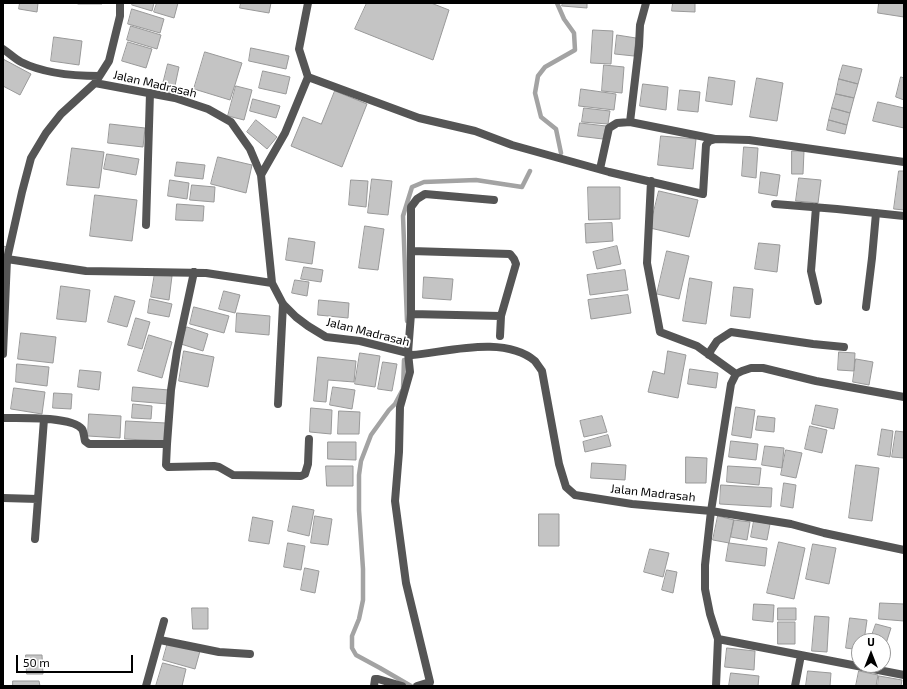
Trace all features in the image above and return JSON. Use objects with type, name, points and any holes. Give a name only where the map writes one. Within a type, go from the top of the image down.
[{"type":"street","points":[[3,354],[7,259],[31,158],[46,133],[61,114],[97,79],[109,61],[120,16],[120,3]]},
{"type":"street","points":[[261,175],[285,133],[308,77],[299,49],[308,3]]},
{"type":"street","points":[[630,122],[640,25],[646,3]]},
{"type":"street","name":"Jalan Madrasah","points":[[3,49],[21,62],[38,69],[97,79],[175,98],[208,109],[231,122],[250,149],[261,175],[272,283],[283,304],[308,326],[326,337],[360,341],[412,355],[484,346],[510,349],[522,353],[535,362],[542,371],[559,464],[566,487],[576,495],[588,498],[632,504],[711,511]]},
{"type":"street","points":[[308,77],[419,118],[475,131],[512,145],[600,170],[703,194],[706,145],[708,141],[716,139]]},
{"type":"street","points":[[146,225],[150,93]]},
{"type":"street","points":[[600,170],[609,128],[617,123],[630,122],[716,139],[749,140],[904,162]]},
{"type":"street","points":[[651,181],[647,263],[660,332],[697,346],[736,374]]},
{"type":"street","points":[[426,684],[406,582],[395,501],[399,452],[400,407],[410,372],[408,353],[411,314],[411,207],[417,199],[425,194],[494,200]]},
{"type":"street","points":[[775,204],[904,216]]},
{"type":"street","points":[[816,207],[812,271],[818,301]]},
{"type":"street","points":[[866,307],[876,213]]},
{"type":"street","points":[[410,251],[510,254],[516,264],[501,316],[500,336]]},
{"type":"street","points":[[7,259],[86,271],[194,272],[272,283]]},
{"type":"street","points":[[194,272],[177,351],[171,390],[166,465],[168,467],[214,466],[219,467],[233,475],[301,476],[305,474],[307,470],[309,439]]},
{"type":"street","points":[[278,404],[283,304]]},
{"type":"street","points":[[411,314],[501,316]]},
{"type":"street","points":[[709,355],[717,341],[731,332],[844,347]]},
{"type":"street","points":[[716,686],[718,639],[710,614],[705,589],[705,565],[711,511],[731,384],[736,374],[751,368],[763,368],[904,397]]},
{"type":"street","points":[[3,418],[44,419],[70,422],[83,431],[84,439],[87,443],[168,444]]},
{"type":"street","points":[[35,539],[44,419]]},
{"type":"street","points":[[3,498],[38,499]]},
{"type":"street","points":[[711,511],[791,524],[824,533],[904,550]]},
{"type":"street","points":[[146,686],[160,640],[164,621]]},
{"type":"street","points":[[718,639],[904,675]]},
{"type":"street","points":[[160,640],[219,652],[250,654]]},
{"type":"street","points":[[795,686],[801,655]]},
{"type":"street","points":[[374,686],[376,680],[378,679],[402,686]]},
{"type":"building","points":[[20,3],[38,3],[37,12],[19,9]]},
{"type":"building","points":[[102,3],[102,4],[78,4]]},
{"type":"building","points":[[133,3],[154,3],[152,11],[132,5]]},
{"type":"building","points":[[157,3],[178,3],[174,18],[154,12]]},
{"type":"building","points":[[241,3],[271,3],[269,13],[240,8]]},
{"type":"building","points":[[367,3],[431,3],[449,10],[433,60],[355,29]]},
{"type":"building","points":[[563,3],[587,3],[587,8],[562,6]]},
{"type":"building","points":[[673,3],[695,3],[695,12],[672,11]]},
{"type":"building","points":[[879,3],[904,3],[904,17],[878,13]]},
{"type":"building","points":[[132,9],[164,19],[160,33],[128,24]]},
{"type":"building","points":[[131,26],[161,35],[157,49],[127,40]]},
{"type":"building","points":[[593,30],[613,31],[611,64],[591,63]]},
{"type":"building","points":[[617,35],[636,38],[634,56],[615,54]]},
{"type":"building","points":[[54,37],[82,41],[79,65],[51,61]]},
{"type":"building","points":[[128,42],[152,49],[146,68],[122,61]]},
{"type":"building","points":[[251,48],[289,56],[286,69],[249,61]]},
{"type":"building","points":[[205,52],[242,63],[230,100],[194,89]]},
{"type":"building","points":[[3,59],[31,74],[20,95],[3,86]]},
{"type":"building","points":[[168,64],[179,67],[173,95],[161,92]]},
{"type":"building","points":[[604,65],[624,67],[622,93],[602,91]]},
{"type":"building","points":[[843,65],[862,69],[858,84],[839,79]]},
{"type":"building","points":[[263,71],[290,77],[286,94],[259,88]]},
{"type":"building","points":[[709,77],[735,81],[732,105],[706,101]]},
{"type":"building","points":[[901,77],[904,78],[904,100],[896,97]]},
{"type":"building","points":[[757,78],[783,83],[777,121],[750,117]]},
{"type":"building","points":[[839,79],[858,84],[854,98],[836,94]]},
{"type":"building","points":[[643,84],[668,87],[666,110],[640,106]]},
{"type":"building","points":[[236,86],[252,90],[244,120],[228,116]]},
{"type":"building","points":[[581,89],[616,94],[614,110],[579,106]]},
{"type":"building","points":[[680,90],[700,92],[698,112],[678,110]]},
{"type":"building","points":[[335,91],[367,104],[342,167],[291,146],[303,117],[321,124]]},
{"type":"building","points":[[836,94],[854,98],[850,113],[832,108]]},
{"type":"building","points":[[253,99],[280,106],[276,118],[250,111]]},
{"type":"building","points":[[878,102],[904,108],[904,128],[873,121]]},
{"type":"building","points":[[584,108],[610,111],[608,124],[582,122]]},
{"type":"building","points":[[832,108],[850,113],[847,125],[829,120]]},
{"type":"building","points":[[256,120],[277,137],[267,149],[247,132]]},
{"type":"building","points":[[829,120],[847,125],[845,134],[827,130]]},
{"type":"building","points":[[580,123],[606,126],[603,139],[578,136]]},
{"type":"building","points":[[110,124],[145,128],[143,147],[108,143]]},
{"type":"building","points":[[661,136],[696,139],[693,169],[658,165]]},
{"type":"building","points":[[744,147],[758,148],[756,178],[742,176]]},
{"type":"building","points":[[72,148],[104,152],[99,188],[67,185]]},
{"type":"building","points":[[792,151],[804,151],[803,174],[792,174]]},
{"type":"building","points":[[107,154],[139,159],[136,175],[104,169]]},
{"type":"building","points":[[218,157],[252,165],[246,193],[211,184]]},
{"type":"building","points":[[177,162],[205,165],[203,179],[175,176]]},
{"type":"building","points":[[899,171],[904,171],[904,210],[894,209]]},
{"type":"building","points":[[761,172],[780,175],[777,196],[759,193]]},
{"type":"building","points":[[799,178],[821,180],[818,203],[796,201]]},
{"type":"building","points":[[372,179],[392,181],[388,215],[368,213]]},
{"type":"building","points":[[170,180],[189,183],[187,199],[168,196]]},
{"type":"building","points":[[351,180],[368,181],[366,207],[349,205]]},
{"type":"building","points":[[192,185],[215,187],[214,202],[190,200]]},
{"type":"building","points":[[588,187],[620,187],[620,219],[589,220]]},
{"type":"building","points":[[659,191],[698,200],[689,237],[650,228]]},
{"type":"building","points":[[95,195],[137,200],[132,241],[90,236]]},
{"type":"building","points":[[177,204],[204,206],[203,221],[176,220]]},
{"type":"building","points":[[612,223],[613,241],[586,243],[585,224]]},
{"type":"building","points":[[365,226],[384,229],[378,270],[359,268]]},
{"type":"building","points":[[289,238],[315,242],[312,264],[286,260]]},
{"type":"building","points":[[759,243],[780,245],[777,272],[755,269]]},
{"type":"building","points":[[3,246],[7,247],[5,257],[3,256]]},
{"type":"building","points":[[617,246],[621,264],[597,269],[593,252]]},
{"type":"building","points":[[667,251],[689,256],[679,299],[657,294]]},
{"type":"building","points":[[304,267],[323,270],[321,282],[301,279]]},
{"type":"building","points":[[625,270],[628,290],[590,295],[587,275]]},
{"type":"building","points":[[155,273],[172,276],[169,300],[151,297]]},
{"type":"building","points":[[424,277],[453,279],[451,300],[423,298]]},
{"type":"building","points":[[690,278],[712,282],[706,324],[683,321]]},
{"type":"building","points":[[295,280],[309,282],[307,296],[292,293]]},
{"type":"building","points":[[61,286],[90,290],[86,322],[57,319]]},
{"type":"building","points":[[734,287],[753,289],[750,318],[731,316]]},
{"type":"building","points":[[224,291],[240,295],[235,313],[219,309]]},
{"type":"building","points":[[628,295],[631,313],[591,319],[588,300]]},
{"type":"building","points":[[115,296],[135,301],[127,327],[108,322]]},
{"type":"building","points":[[150,299],[172,304],[169,317],[148,313]]},
{"type":"building","points":[[319,300],[349,303],[348,318],[318,315]]},
{"type":"building","points":[[194,307],[229,316],[224,333],[190,324]]},
{"type":"building","points":[[237,313],[270,316],[269,335],[236,332]]},
{"type":"building","points":[[136,318],[150,322],[142,349],[128,345]]},
{"type":"building","points":[[187,327],[208,334],[203,351],[181,344]]},
{"type":"building","points":[[21,333],[56,337],[53,363],[18,359]]},
{"type":"building","points":[[149,335],[172,342],[162,378],[138,371]]},
{"type":"building","points":[[184,351],[214,357],[208,387],[179,381]]},
{"type":"building","points":[[668,351],[686,355],[678,398],[648,392],[653,371],[664,374]]},
{"type":"building","points":[[839,352],[855,353],[854,371],[838,370]]},
{"type":"building","points":[[360,353],[380,356],[375,387],[355,384]]},
{"type":"building","points":[[318,357],[356,361],[354,382],[328,380],[326,402],[314,401]]},
{"type":"building","points":[[856,359],[873,362],[869,385],[853,382]]},
{"type":"building","points":[[383,362],[397,364],[392,391],[378,389]]},
{"type":"building","points":[[17,364],[49,367],[47,386],[16,382]]},
{"type":"building","points":[[690,369],[718,373],[716,388],[688,384]]},
{"type":"building","points":[[80,370],[101,372],[99,390],[78,387]]},
{"type":"building","points":[[133,387],[169,390],[168,404],[132,401]]},
{"type":"building","points":[[333,387],[355,390],[352,409],[330,405]]},
{"type":"building","points":[[14,388],[45,392],[42,414],[11,409]]},
{"type":"building","points":[[54,393],[72,394],[71,409],[53,408]]},
{"type":"building","points":[[133,404],[152,406],[151,419],[132,418]]},
{"type":"building","points":[[816,405],[838,409],[834,429],[812,424]]},
{"type":"building","points":[[736,407],[755,410],[751,438],[732,435]]},
{"type":"building","points":[[311,408],[332,410],[331,434],[310,432]]},
{"type":"building","points":[[339,411],[360,412],[359,434],[338,434]]},
{"type":"building","points":[[89,414],[121,416],[120,438],[88,436]]},
{"type":"building","points":[[602,416],[607,432],[584,437],[580,421]]},
{"type":"building","points":[[758,416],[775,418],[774,432],[756,430]]},
{"type":"building","points":[[126,421],[166,423],[165,441],[125,439]]},
{"type":"building","points":[[810,426],[827,430],[822,453],[805,449]]},
{"type":"building","points":[[882,429],[893,431],[890,457],[878,455]]},
{"type":"building","points":[[896,431],[904,432],[904,458],[892,457]]},
{"type":"building","points":[[608,435],[611,446],[585,452],[583,442]]},
{"type":"building","points":[[731,441],[758,444],[756,460],[729,457]]},
{"type":"building","points":[[328,442],[356,442],[356,460],[328,459]]},
{"type":"building","points":[[765,446],[784,448],[782,468],[762,465]]},
{"type":"building","points":[[786,450],[802,453],[796,478],[781,475]]},
{"type":"building","points":[[686,457],[707,458],[706,483],[686,483]]},
{"type":"building","points":[[592,463],[626,465],[625,480],[591,478]]},
{"type":"building","points":[[856,465],[879,468],[872,521],[849,518]]},
{"type":"building","points":[[326,466],[353,466],[353,486],[327,486]]},
{"type":"building","points":[[728,466],[761,468],[759,485],[727,482]]},
{"type":"building","points":[[784,483],[796,485],[793,508],[781,506]]},
{"type":"building","points":[[721,485],[772,488],[771,507],[720,504]]},
{"type":"building","points":[[293,506],[314,510],[309,536],[288,531]]},
{"type":"building","points":[[539,514],[559,514],[559,546],[539,546]]},
{"type":"building","points":[[315,516],[332,519],[328,545],[311,543]]},
{"type":"building","points":[[718,516],[734,520],[729,543],[713,540]]},
{"type":"building","points":[[253,517],[273,521],[269,544],[249,541]]},
{"type":"building","points":[[734,520],[750,522],[747,540],[731,537]]},
{"type":"building","points":[[754,521],[770,524],[767,540],[751,537]]},
{"type":"building","points":[[779,542],[805,548],[794,599],[767,593]]},
{"type":"building","points":[[288,543],[305,546],[301,570],[284,567]]},
{"type":"building","points":[[729,543],[767,548],[765,566],[726,561]]},
{"type":"building","points":[[813,544],[836,548],[829,584],[806,579]]},
{"type":"building","points":[[650,549],[669,553],[663,577],[644,572]]},
{"type":"building","points":[[305,568],[319,571],[315,593],[301,590]]},
{"type":"building","points":[[667,570],[677,572],[673,593],[662,590]]},
{"type":"building","points":[[880,603],[904,604],[904,621],[879,619]]},
{"type":"building","points":[[754,604],[774,605],[773,622],[753,620]]},
{"type":"building","points":[[192,608],[208,608],[208,629],[193,629]]},
{"type":"building","points":[[778,608],[796,608],[796,620],[778,620]]},
{"type":"building","points":[[815,616],[829,617],[827,652],[812,651]]},
{"type":"building","points":[[850,618],[867,620],[865,633],[851,633],[851,649],[846,648]]},
{"type":"building","points":[[778,622],[795,622],[795,644],[778,644]]},
{"type":"building","points":[[876,624],[891,628],[889,633],[873,633]]},
{"type":"building","points":[[168,642],[200,651],[195,669],[163,660]]},
{"type":"building","points":[[727,648],[755,651],[754,670],[725,667]]},
{"type":"building","points":[[26,655],[42,655],[43,674],[27,674]]},
{"type":"building","points":[[163,663],[186,669],[182,686],[156,686]]},
{"type":"building","points":[[808,671],[831,673],[830,686],[806,686]]},
{"type":"building","points":[[731,673],[759,676],[758,686],[729,686]]},
{"type":"building","points":[[859,673],[878,675],[876,686],[856,686]]},
{"type":"building","points":[[879,676],[902,680],[901,686],[878,686]]},
{"type":"building","points":[[13,681],[39,681],[40,686],[13,686]]},
{"type":"waterway","points":[[557,3],[564,19],[574,33],[575,50],[545,67],[538,76],[535,93],[541,117],[556,129],[561,153]]},
{"type":"waterway","points":[[407,321],[403,216],[412,187],[424,182],[476,180],[522,187],[530,171]]},
{"type":"waterway","points":[[404,360],[403,389],[395,404],[371,435],[361,461],[359,475],[359,510],[363,569],[363,600],[359,619],[352,636],[352,648],[356,655],[411,686]]}]
